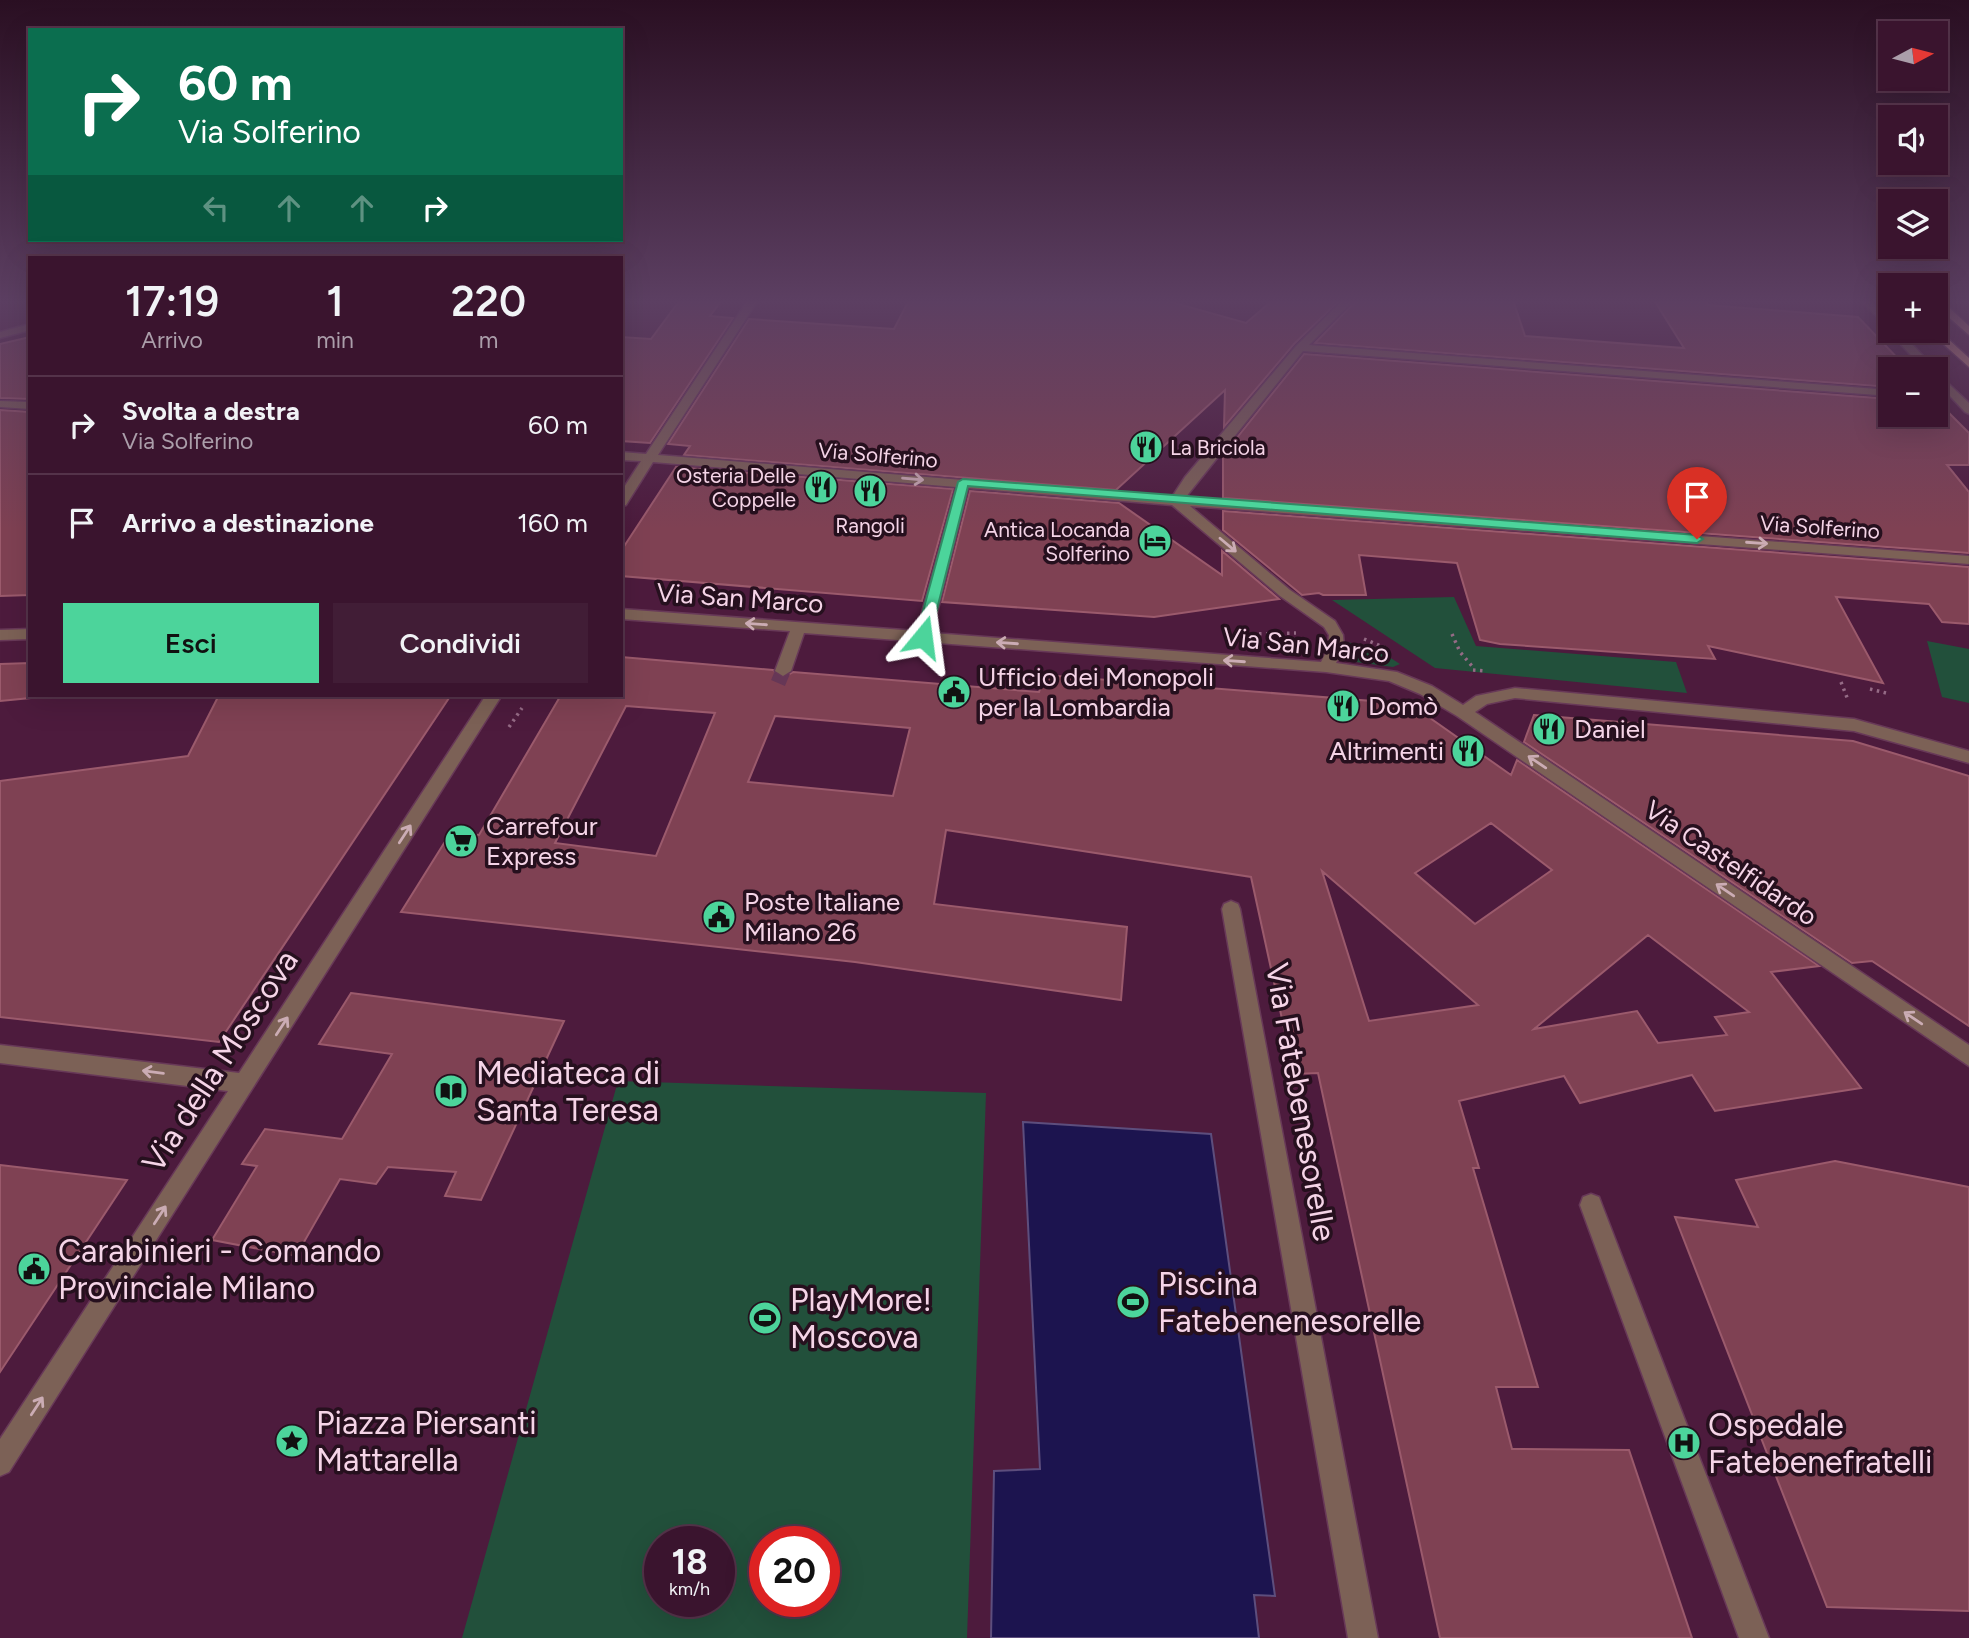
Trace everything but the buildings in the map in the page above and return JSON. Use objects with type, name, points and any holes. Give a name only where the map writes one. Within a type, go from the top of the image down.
[{"type":"street","points":[[623,499],[703,376]]},
{"type":"street","points":[[1277,376],[1176,501],[1285,593],[1330,624],[1336,635],[1336,648],[1326,667]]},
{"type":"street","points":[[1673,376],[1878,392]]},
{"type":"street","points":[[1948,388],[1969,410]]},
{"type":"street","points":[[1948,397],[1957,398]]},
{"type":"street","points":[[0,404],[28,406]]},
{"type":"street","name":"Via Solferino","points":[[623,456],[1176,501],[1969,560]]},
{"type":"street","points":[[923,637],[963,482]]},
{"type":"street","points":[[1842,534],[1853,550]]},
{"type":"street","name":"Via San Marco","points":[[623,614],[1326,667],[1392,676],[1426,690],[1463,712]]},
{"type":"street","points":[[783,671],[799,627]]},
{"type":"street","points":[[0,635],[28,634]]},
{"type":"street","points":[[1463,712],[1482,700],[1515,693],[1854,725],[1969,757]]},
{"type":"street","name":"Via della Moscova","points":[[0,1463],[493,697]]},
{"type":"street","name":"Via Castelfidardo","points":[[1463,712],[1969,1057]]},
{"type":"street","name":"Via Fatebenesorelle","points":[[1231,909],[1363,1638]]},
{"type":"street","points":[[0,1054],[245,1083]]},
{"type":"street","points":[[1591,1205],[1754,1638]]},
{"type":"path","points":[[1452,634],[1460,652],[1472,666]]},
{"type":"path","points":[[1870,689],[1886,693]]},
{"type":"green space","points":[[1454,597],[1476,646],[1676,662],[1687,693],[1435,668],[1332,600]]},
{"type":"green space","points":[[1927,641],[1969,649],[1969,703],[1942,697]]},
{"type":"green space","points":[[1347,642],[1375,648],[1400,664],[1393,667],[1348,661],[1345,655]]},
{"type":"green space","name":"PlayMore! Moscova","points":[[618,1081],[986,1093],[967,1638],[462,1638]]},
{"type":"shaded area","name":"Piscina Fatebenenesorelle","points":[[1023,1122],[1211,1134],[1275,1596],[1254,1595],[1259,1638],[991,1638],[994,1471],[1040,1469]]},
{"type":"tunnel","points":[[778,683],[783,671]]},
{"type":"place","name":"La Briciola","points":[[1146,447]]},
{"type":"place","name":"Osteria Delle Coppelle","points":[[821,487]]},
{"type":"place","name":"Rangoli","points":[[870,491]]},
{"type":"place","name":"Antica Locanda Solferino","points":[[1155,541]]},
{"type":"place","name":"Ufficio dei Monopoli per la Lombardia","points":[[954,692]]},
{"type":"place","name":"Domò","points":[[1343,706]]},
{"type":"place","name":"Daniel","points":[[1549,729]]},
{"type":"place","name":"Altrimenti","points":[[1468,751]]},
{"type":"place","name":"Carrefour Express","points":[[461,841]]},
{"type":"place","name":"Poste Italiane Milano 26","points":[[719,917]]},
{"type":"place","name":"Mediateca di Santa Teresa","points":[[451,1091]]},
{"type":"place","name":"Carabinieri - Comando Provinciale Milano","points":[[34,1269]]},
{"type":"place","name":"Piscina Fatebenenesorelle","points":[[1133,1302]]},
{"type":"place","name":"PlayMore! Moscova","points":[[765,1318]]},
{"type":"place","name":"Piazza Piersanti Mattarella","points":[[292,1441]]},
{"type":"place","name":"Ospedale Fatebenefratelli","points":[[1684,1443]]},
{"type":"route","points":[[923,637],[963,482],[1176,501],[1223,502],[1697,539]]}]
